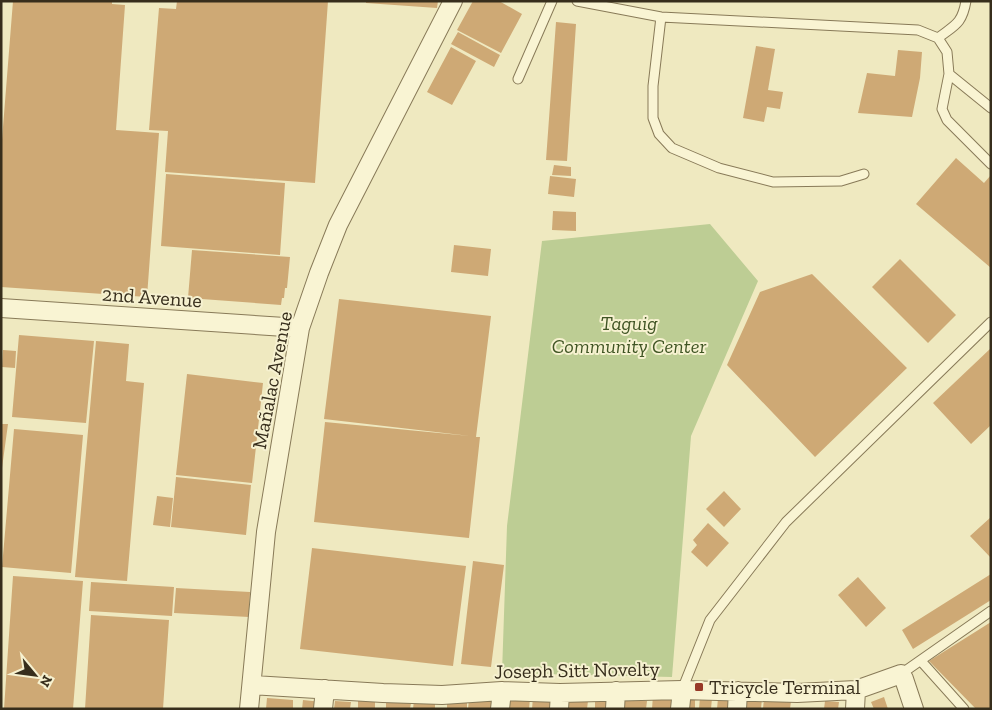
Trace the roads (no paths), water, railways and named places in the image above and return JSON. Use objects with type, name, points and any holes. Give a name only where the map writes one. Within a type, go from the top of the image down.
[{"type":"street","name":"Mañalac Avenue","points":[[249,709],[266,532],[300,328],[338,225],[453,1]]},
{"type":"street","name":"2nd Avenue","points":[[1,308],[300,328]]},
{"type":"street","name":"Joseph Sitt Novelty","points":[[252,685],[325,689],[382,701],[442,702],[502,691],[560,701],[616,700],[682,690],[738,690],[797,701],[856,690],[900,674]]},
{"type":"street","points":[[900,674],[904,679],[914,709]]},
{"type":"street","points":[[323,709],[325,689]]},
{"type":"street","points":[[680,709],[682,690]]},
{"type":"street","points":[[737,709],[738,690]]},
{"type":"street","points":[[855,709],[856,690]]},
{"type":"street","points":[[500,709],[502,691]]},
{"type":"lane","points":[[518,80],[552,1]]},
{"type":"lane","points":[[938,38],[959,22],[963,16],[966,1]]},
{"type":"lane","points":[[580,2],[661,17],[918,30],[938,38],[947,52],[949,74],[942,109],[947,120],[991,164]]},
{"type":"lane","points":[[661,17],[653,86],[653,118],[659,134],[672,148],[719,168],[773,182],[840,181],[864,174]]},
{"type":"lane","points":[[949,74],[991,108]]},
{"type":"lane","points":[[682,690],[710,620],[786,522],[991,322]]},
{"type":"lane","points":[[900,674],[991,611]]},
{"type":"lane","points":[[921,661],[964,709]]},
{"type":"place","name":"Tricycle Terminal","points":[[699,687]]},
{"type":"park label","name":"Taguig Community Center","points":[[629,334]]}]
